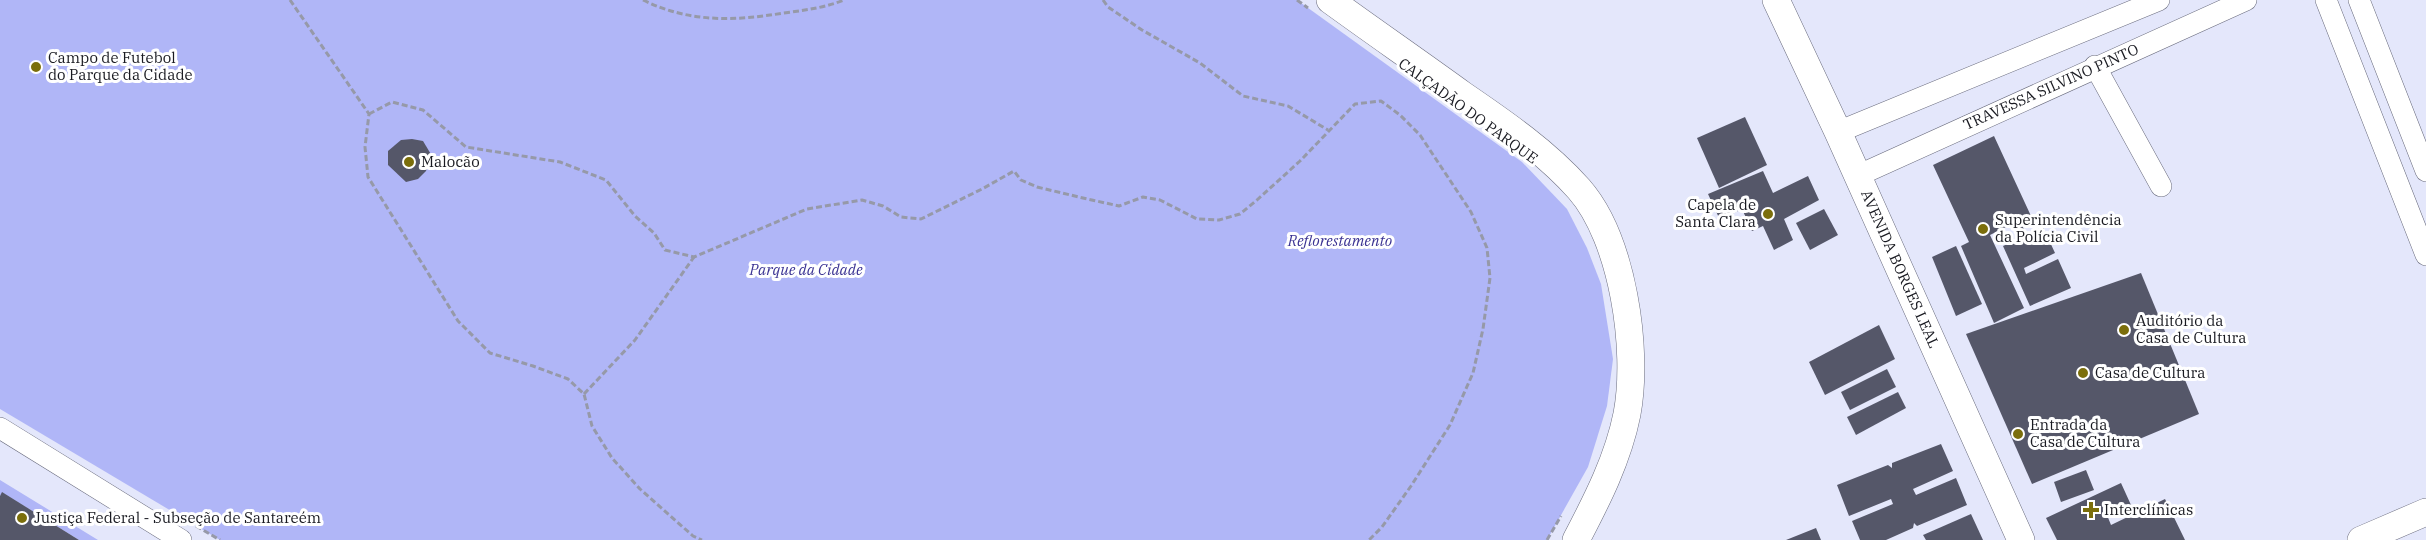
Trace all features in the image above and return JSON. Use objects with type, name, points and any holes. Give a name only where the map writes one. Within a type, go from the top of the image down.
[{"type":"main road","name":"AVENIDA BORGES LEAL","points":[[1776,0],[1838,132],[2021,540]]},
{"type":"main road","points":[[1323,7],[1508,126],[1550,160],[1580,190],[1595,211],[1607,235],[1621,277],[1631,361],[1627,414],[1608,478],[1576,540]]},
{"type":"main road","points":[[2361,540],[2426,512]]},
{"type":"street","points":[[1838,132],[2159,0]]},
{"type":"street","name":"TRAVESSA SILVINO PINTO","points":[[1857,176],[2095,66],[2246,0]]},
{"type":"street","points":[[2326,0],[2426,255]]},
{"type":"street","points":[[2360,0],[2426,171]]},
{"type":"street","points":[[2095,66],[2162,186]]},
{"type":"street","points":[[0,428],[181,540]]},
{"type":"path","points":[[290,0],[369,114],[365,147],[368,177],[458,321],[490,353],[568,380],[584,394],[592,426],[612,458],[640,489],[693,536],[702,540]]},
{"type":"path","points":[[643,0],[666,11],[705,18],[735,19],[828,6],[844,0]]},
{"type":"path","points":[[1103,0],[1108,7],[1142,30],[1200,63],[1243,96],[1288,106],[1328,130]]},
{"type":"path","points":[[1297,0],[1323,7]]},
{"type":"path","points":[[584,394],[636,340],[694,257],[807,209],[862,200],[883,206],[901,217],[921,219],[1014,171],[1021,180],[1083,198],[1119,206],[1143,197],[1160,200],[1197,219],[1219,220],[1240,214],[1300,161],[1355,104],[1381,101],[1400,115],[1420,135],[1471,212],[1487,248],[1490,278],[1483,329],[1473,373],[1450,425],[1411,486],[1382,527],[1369,540]]},
{"type":"path","points":[[369,114],[392,102],[423,110],[466,147],[560,162],[606,180],[635,216],[654,233],[664,250],[694,257]]},
{"type":"path","points":[[1547,540],[1565,509]]},
{"type":"green space","name":"Parque da Cidade","points":[[0,0],[1297,0],[1522,162],[1567,209],[1587,248],[1601,284],[1613,359],[1607,406],[1588,467],[1547,540],[220,540],[0,409]]},
{"type":"green space","points":[[0,480],[98,540],[79,540],[3,493],[0,496]]},
{"type":"building","points":[[1745,117],[1767,165],[1719,188],[1697,138]]},
{"type":"building","name":"Superintendência da Polícia Civil","points":[[1994,136],[2031,216],[2020,221],[2027,235],[2043,227],[2055,253],[2024,268],[2026,274],[2058,259],[2071,288],[2030,306],[2003,246],[2021,238],[2014,223],[1990,235],[2024,308],[1994,323],[1961,246],[1969,242],[1933,165]]},
{"type":"building","name":"Malocão","points":[[401,140],[423,141],[432,156],[426,171],[418,179],[406,182],[388,165],[388,151]]},
{"type":"building","name":"Capela de Santa Clara","points":[[1763,171],[1773,193],[1808,176],[1819,200],[1784,219],[1793,240],[1774,250],[1763,226],[1752,231],[1742,209],[1720,220],[1708,194]]},
{"type":"building","points":[[1824,209],[1838,235],[1810,250],[1796,223]]},
{"type":"building","name":"Superintendência da Polícia Civil","points":[[1956,246],[1982,304],[1956,316],[1932,257]]},
{"type":"building","name":"Casa de Cultura","points":[[2141,273],[2199,414],[2032,484],[1966,334]]},
{"type":"building","points":[[1879,325],[1895,359],[1825,395],[1809,362]]},
{"type":"building","points":[[1887,369],[1896,387],[1850,410],[1841,392]]},
{"type":"building","points":[[1898,392],[1906,408],[1856,435],[1847,417]]},
{"type":"building","points":[[1941,444],[1953,471],[1913,489],[1916,495],[1956,478],[1967,505],[1917,526],[1914,523],[1913,528],[1886,540],[1860,540],[1852,521],[1893,504],[1891,499],[1849,516],[1837,485],[1888,465],[1892,468],[1892,463]]},
{"type":"building","points":[[2086,470],[2094,490],[2061,502],[2054,482]]},
{"type":"building","points":[[2121,483],[2131,505],[2107,515],[2111,525],[2165,499],[2185,540],[2057,540],[2046,518]]},
{"type":"building","name":"Justiça Federal - Subseção de Santareém","points":[[2,492],[79,540],[0,540],[0,496]]},
{"type":"building","points":[[1971,514],[1983,540],[1926,540],[1923,535]]},
{"type":"building","points":[[1816,528],[1821,540],[1786,540]]},
{"type":"place","name":"Campo de Futebol do Parque da Cidade","points":[[36,67]]},
{"type":"place","name":"Malocão","points":[[409,162]]},
{"type":"place","name":"Capela de Santa Clara","points":[[1768,214]]},
{"type":"place","name":"Superintendência da Polícia Civil","points":[[1983,229]]},
{"type":"place","name":"Auditório da Casa de Cultura","points":[[2124,330]]},
{"type":"place","name":"Casa de Cultura","points":[[2083,373]]},
{"type":"place","name":"Entrada da Casa de Cultura","points":[[2018,434]]},
{"type":"place","name":"Interclínicas","points":[[2091,510]]},
{"type":"place","name":"Justiça Federal - Subseção de Santareém","points":[[22,518]]},
{"type":"park label","name":"Reflorestamento","points":[[1340,241]]}]
